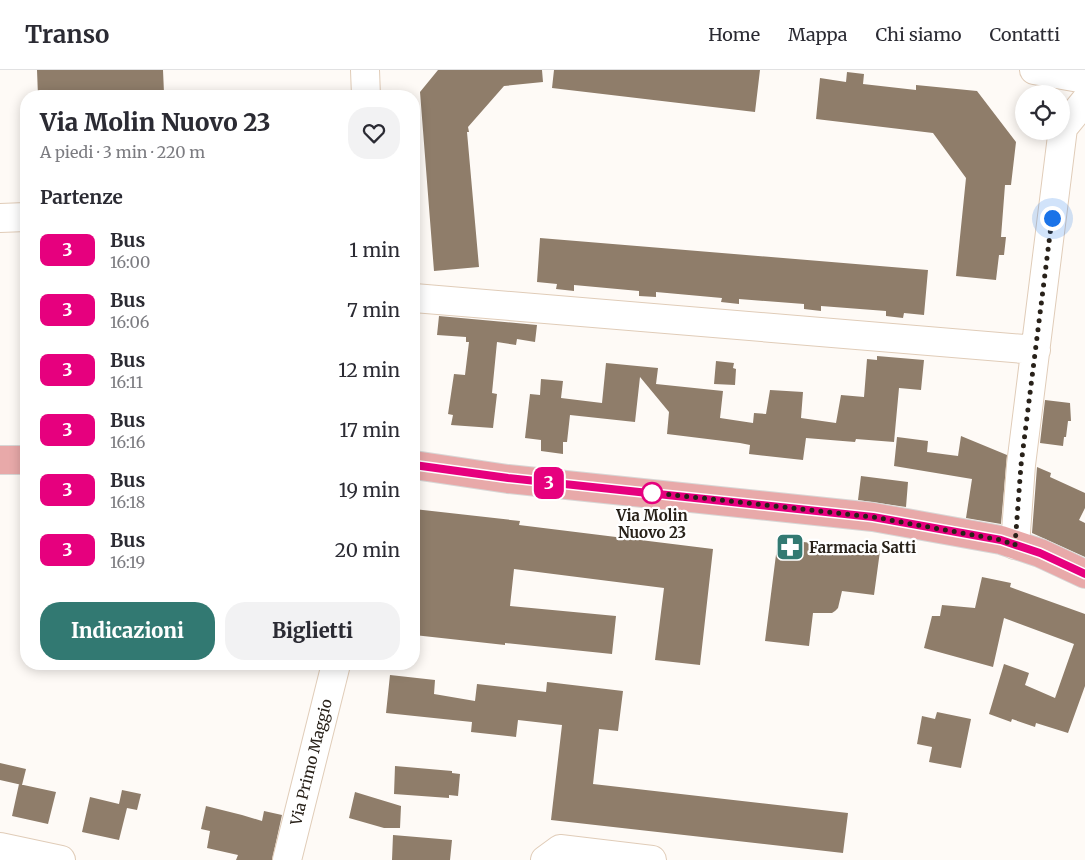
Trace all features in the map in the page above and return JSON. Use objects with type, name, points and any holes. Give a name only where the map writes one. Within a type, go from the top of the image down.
[{"type":"main road","points":[[0,460],[20,460]]},
{"type":"main road","points":[[420,466],[508,478],[873,517],[1001,540],[1040,553],[1085,574]]},
{"type":"street","points":[[364,70],[366,90]]},
{"type":"street","points":[[1028,70],[1045,85]]},
{"type":"street","points":[[1034,70],[1085,79]]},
{"type":"street","points":[[1070,116],[1085,101]]},
{"type":"street","points":[[1015,545],[1021,465],[1060,140]]},
{"type":"street","points":[[0,218],[20,218]]},
{"type":"street","points":[[420,299],[1036,350]]},
{"type":"street","name":"Via Primo Maggio","points":[[287,860],[334,670]]},
{"type":"street","points":[[0,847],[61,860]]},
{"type":"street","points":[[545,860],[560,849],[652,860]]},
{"type":"building","points":[[37,70],[163,70],[164,90],[38,90]]},
{"type":"building","points":[[438,70],[542,70],[543,82],[504,86],[468,127],[479,267],[434,271],[420,92]]},
{"type":"building","points":[[554,70],[760,70],[755,112],[552,88]]},
{"type":"building","points":[[847,72],[864,74],[863,84],[916,90],[916,85],[977,91],[1016,142],[1011,185],[1005,185],[1001,237],[1006,237],[1004,255],[999,255],[996,280],[956,276],[966,178],[933,133],[816,119],[820,78],[846,82]]},
{"type":"building","points":[[540,238],[928,270],[924,315],[904,313],[903,318],[886,316],[886,311],[821,306],[821,311],[804,309],[804,304],[739,299],[739,304],[721,302],[722,298],[656,292],[656,297],[639,296],[639,291],[574,285],[574,291],[556,289],[557,284],[537,282]]},
{"type":"building","points":[[439,316],[537,325],[535,342],[517,339],[516,345],[497,342],[492,393],[497,394],[493,428],[451,425],[453,415],[448,414],[454,374],[465,375],[469,342],[466,342],[466,337],[437,335]]},
{"type":"building","points":[[877,356],[924,360],[921,390],[899,388],[894,442],[856,439],[855,442],[806,438],[803,460],[749,454],[750,445],[740,443],[667,434],[669,412],[640,377],[635,422],[570,415],[567,442],[563,442],[563,454],[541,451],[541,440],[525,438],[530,394],[540,395],[541,379],[563,381],[561,398],[602,403],[606,363],[658,368],[656,384],[723,391],[720,418],[753,423],[754,413],[766,414],[770,390],[803,392],[801,418],[836,423],[841,395],[864,397],[867,359],[877,360]]},
{"type":"building","points":[[716,361],[734,363],[733,368],[736,369],[735,385],[714,384]]},
{"type":"building","points":[[1045,400],[1070,403],[1071,421],[1068,421],[1063,446],[1040,443]]},
{"type":"building","points":[[961,436],[1007,455],[1001,524],[966,518],[972,479],[894,466],[897,437],[928,441],[927,452],[958,456]]},
{"type":"building","points":[[1037,467],[1051,473],[1050,477],[1085,493],[1085,508],[1079,520],[1085,523],[1085,557],[1032,533]]},
{"type":"building","points":[[861,476],[908,482],[906,507],[858,500]]},
{"type":"building","points":[[420,510],[520,521],[519,525],[713,549],[700,665],[655,660],[664,588],[514,569],[510,606],[616,616],[612,654],[505,643],[505,645],[420,636]]},
{"type":"building","points":[[778,539],[880,551],[874,595],[842,591],[838,608],[835,611],[832,613],[813,613],[809,646],[765,641]]},
{"type":"building","points":[[982,577],[1011,583],[1010,587],[1085,614],[1085,686],[1068,733],[1036,723],[1035,727],[1012,719],[1011,722],[989,714],[1004,664],[1029,673],[1025,685],[1055,698],[1074,644],[1004,618],[993,667],[924,648],[932,616],[940,616],[942,605],[975,608]]},
{"type":"building","points":[[390,675],[435,680],[434,694],[475,701],[477,684],[546,692],[547,682],[623,691],[618,731],[599,729],[593,784],[848,813],[843,853],[551,820],[562,725],[518,720],[516,737],[471,732],[472,722],[386,713]]},
{"type":"building","points":[[937,712],[971,719],[961,768],[929,762],[932,747],[917,744],[922,716],[935,719]]},
{"type":"building","points":[[0,763],[26,769],[22,785],[0,780]]},
{"type":"building","points":[[395,766],[452,771],[452,773],[460,774],[458,796],[449,795],[449,798],[394,794]]},
{"type":"building","points":[[19,784],[56,792],[48,824],[12,816]]},
{"type":"building","points":[[122,790],[141,794],[137,810],[127,808],[119,840],[82,832],[90,797],[119,804]]},
{"type":"building","points":[[355,792],[401,806],[400,828],[384,828],[349,818]]},
{"type":"building","points":[[206,806],[262,821],[264,811],[282,815],[272,860],[236,860],[238,855],[207,848],[210,831],[201,829]]},
{"type":"building","points":[[393,835],[452,840],[450,860],[392,860]]},
{"type":"bus line","name":"3","points":[[420,466],[508,478],[873,517],[1001,540],[1040,553],[1085,574]]},
{"type":"place","name":"Via Molin Nuovo 23","points":[[652,493]]},
{"type":"place","name":"Farmacia Satti","points":[[790,547]]},
{"type":"route","points":[[652,493],[647,492],[873,517],[1001,540],[1015,545],[1021,465],[1052,218]]}]
